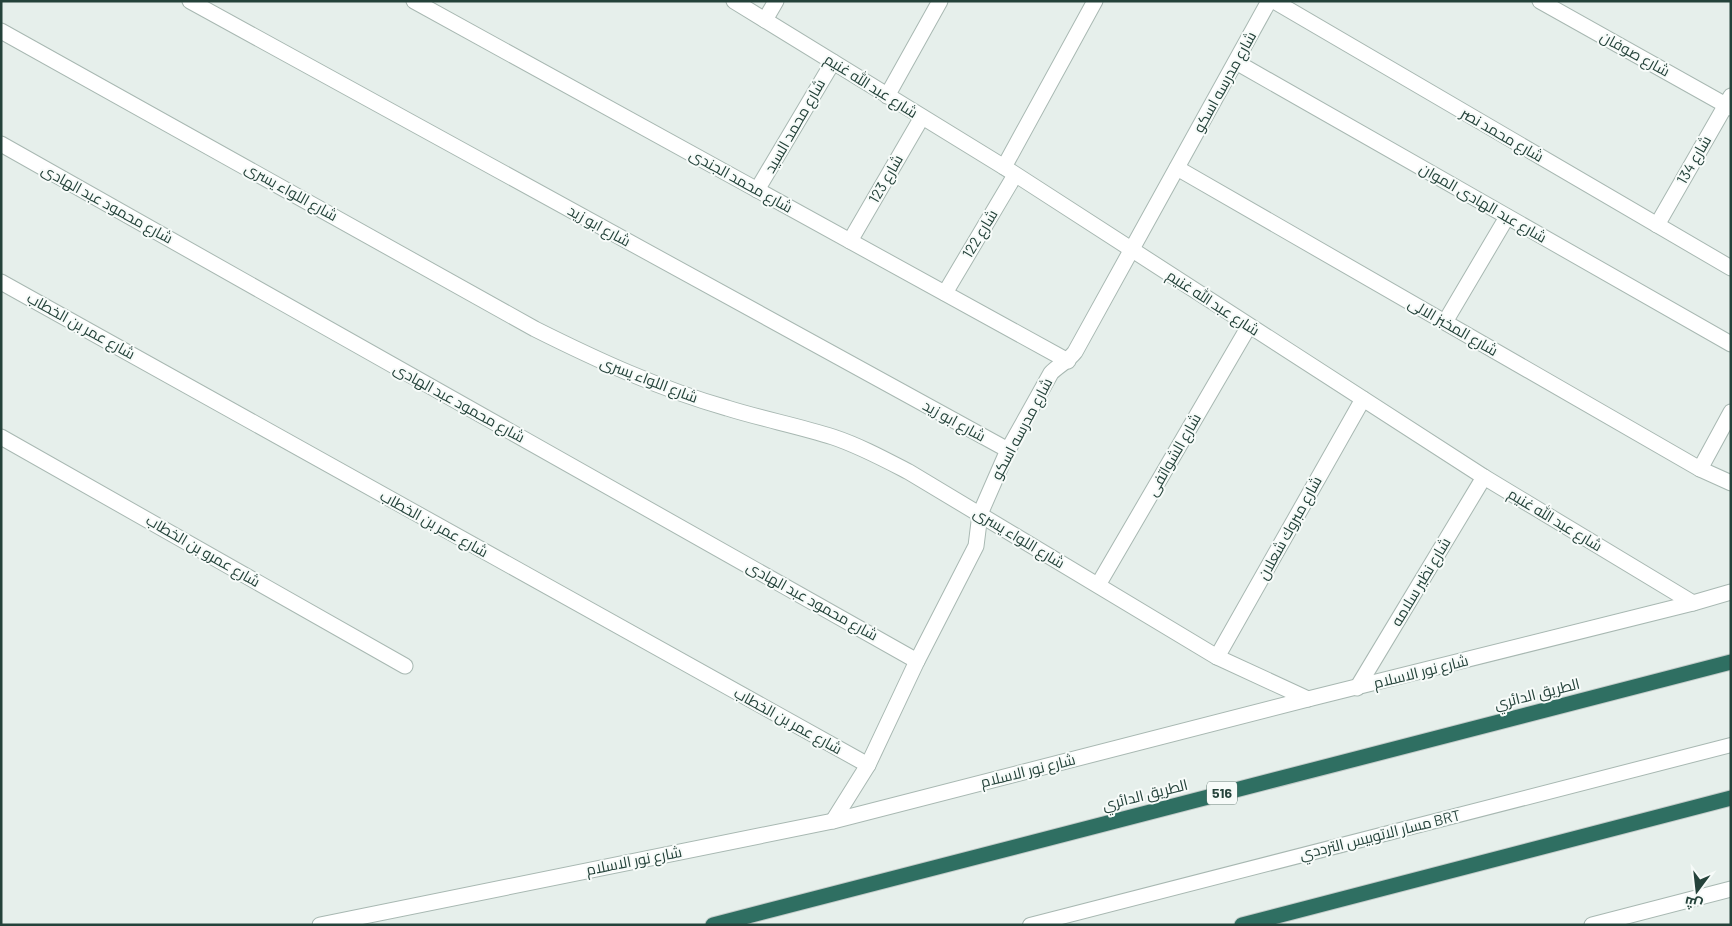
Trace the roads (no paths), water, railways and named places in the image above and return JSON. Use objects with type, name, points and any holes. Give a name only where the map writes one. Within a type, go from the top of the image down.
[{"type":"highway","name":"الطريق الدائري","points":[[714,925],[1731,662]]},
{"type":"highway","points":[[1242,925],[1731,798]]},
{"type":"street","name":"شارع ابو زيد","points":[[190,1],[1008,450]]},
{"type":"street","name":"شارع محمد الجندى","points":[[414,1],[1068,361]]},
{"type":"street","name":"شارع عبد الله غنيم","points":[[734,1],[1009,171],[1484,477],[1693,604]]},
{"type":"street","points":[[765,20],[776,1]]},
{"type":"street","points":[[887,96],[940,1]]},
{"type":"street","name":"شارع 122","points":[[945,293],[1095,1]]},
{"type":"street","name":"شارع مدرسه اسكو","points":[[833,821],[868,766],[917,661],[976,546],[980,514],[1008,450],[1051,373],[1060,364],[1068,361],[1075,352],[1269,1]]},
{"type":"street","name":"شارع محمد نصر","points":[[1274,1],[1731,268]]},
{"type":"street","name":"شارع صوفان","points":[[1540,1],[1729,103]]},
{"type":"street","name":"شارع اللواء يسرى","points":[[1,31],[535,329],[597,360],[661,386],[708,402],[834,437],[857,446],[909,472],[1217,657],[1308,700]]},
{"type":"street","name":"شارع محمد السيد","points":[[757,190],[832,62]]},
{"type":"street","name":"شارع عبد الهادى الموان","points":[[1236,62],[1731,344]]},
{"type":"street","name":"شارع 134","points":[[1657,225],[1729,103]]},
{"type":"street","name":"شارع 123","points":[[850,241],[922,117]]},
{"type":"street","name":"شارع محمود عبد الهادى","points":[[1,144],[917,661]]},
{"type":"street","name":"شارع المخبز الالى","points":[[1177,168],[1700,468],[1731,483]]},
{"type":"street","points":[[1445,322],[1507,217]]},
{"type":"street","name":"شارع عمر بن الخطاب","points":[[1,282],[868,766]]},
{"type":"street","name":"شارع الشواتفى","points":[[1098,585],[1249,326]]},
{"type":"street","name":"شارع مبروك شعلان","points":[[1217,657],[1363,399]]},
{"type":"street","points":[[1700,468],[1731,412]]},
{"type":"street","name":"شارع عمرو بن الخطاب","points":[[1,437],[405,666]]},
{"type":"street","name":"شارع نظير سلامه","points":[[1357,688],[1484,477]]},
{"type":"street","name":"شارع نور الاسلام","points":[[320,925],[833,821],[1693,604],[1731,592]]},
{"type":"street","points":[[1592,925],[1731,889]]},
{"type":"lane","name":"مسار الاتوبيس الترددي BRT","points":[[1030,925],[1731,745]]}]
